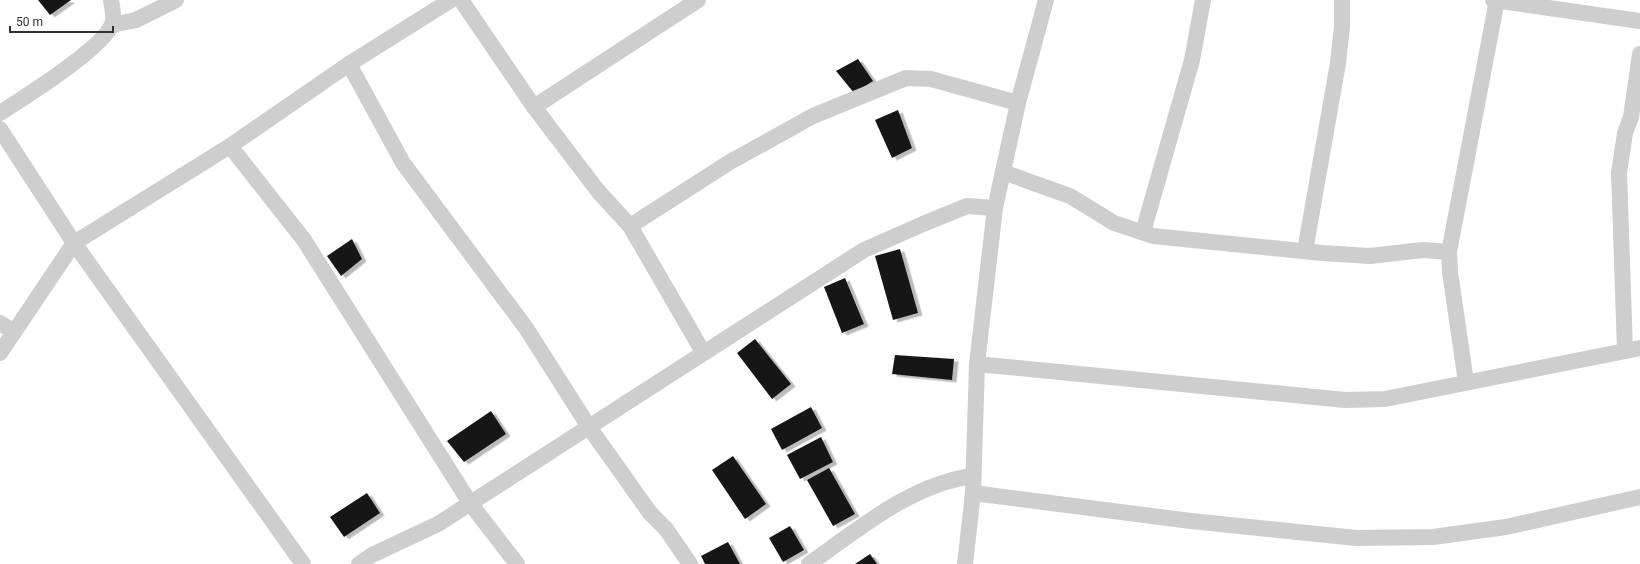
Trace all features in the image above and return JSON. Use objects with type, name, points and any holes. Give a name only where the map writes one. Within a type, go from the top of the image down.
[{"type":"street","points":[[0,113],[54,78],[102,38],[112,25],[111,0]]},
{"type":"street","points":[[112,25],[136,20],[176,0]]},
{"type":"street","points":[[0,353],[74,243],[230,146],[349,64],[451,0]]},
{"type":"street","points":[[461,0],[534,107],[598,191],[630,226],[703,352]]},
{"type":"street","points":[[534,107],[698,0]]},
{"type":"street","points":[[965,564],[973,493],[972,476],[977,364],[994,208],[1018,104],[1046,0]]},
{"type":"street","points":[[1143,232],[1192,60],[1203,0]]},
{"type":"street","points":[[1305,252],[1338,63],[1342,27],[1342,0]]},
{"type":"street","points":[[1466,382],[1450,272],[1449,252],[1496,0],[1640,21]]},
{"type":"street","points":[[977,364],[1345,400],[1385,398],[1633,349],[1619,173],[1625,132],[1631,117],[1640,54]]},
{"type":"street","points":[[349,64],[403,163],[526,328],[590,427],[650,513],[666,529],[690,564]]},
{"type":"street","points":[[630,226],[730,162],[813,116],[906,78],[931,80],[1018,104]]},
{"type":"street","points":[[0,129],[74,243],[303,564]]},
{"type":"street","points":[[230,146],[304,240],[470,503],[517,564]]},
{"type":"street","points":[[1003,172],[1070,196],[1114,223],[1153,236],[1305,252],[1370,256],[1423,250],[1449,252]]},
{"type":"street","points":[[359,564],[372,555],[438,524],[590,427],[703,352],[864,250],[967,206],[994,208]]},
{"type":"street","points":[[0,324],[14,332]]},
{"type":"street","points":[[809,564],[884,510],[917,493],[954,479],[972,476]]},
{"type":"street","points":[[973,493],[1191,521],[1356,538],[1433,537],[1506,527],[1640,497]]},
{"type":"building","points":[[38,0],[71,0],[50,15]]},
{"type":"building","points":[[858,59],[873,81],[854,93],[836,71]]},
{"type":"building","points":[[898,110],[912,148],[892,158],[875,120]]},
{"type":"building","points":[[352,239],[362,259],[341,276],[327,256]]},
{"type":"building","points":[[900,249],[918,313],[893,320],[875,256]]},
{"type":"building","points":[[845,278],[864,324],[842,333],[824,287]]},
{"type":"building","points":[[755,339],[791,384],[772,399],[737,353]]},
{"type":"building","points":[[895,355],[954,359],[952,380],[892,374]]},
{"type":"building","points":[[811,407],[822,428],[782,450],[771,429]]},
{"type":"building","points":[[491,411],[506,434],[464,462],[447,441]]},
{"type":"building","points":[[821,437],[833,462],[800,479],[787,455]]},
{"type":"building","points":[[733,456],[766,504],[745,519],[712,470]]},
{"type":"building","points":[[829,468],[855,514],[833,526],[807,480]]},
{"type":"building","points":[[367,493],[380,513],[344,537],[330,517]]},
{"type":"building","points":[[790,526],[804,550],[783,562],[769,538]]},
{"type":"building","points":[[728,542],[740,564],[705,564],[701,556]]},
{"type":"building","points":[[870,554],[877,564],[855,564]]}]
